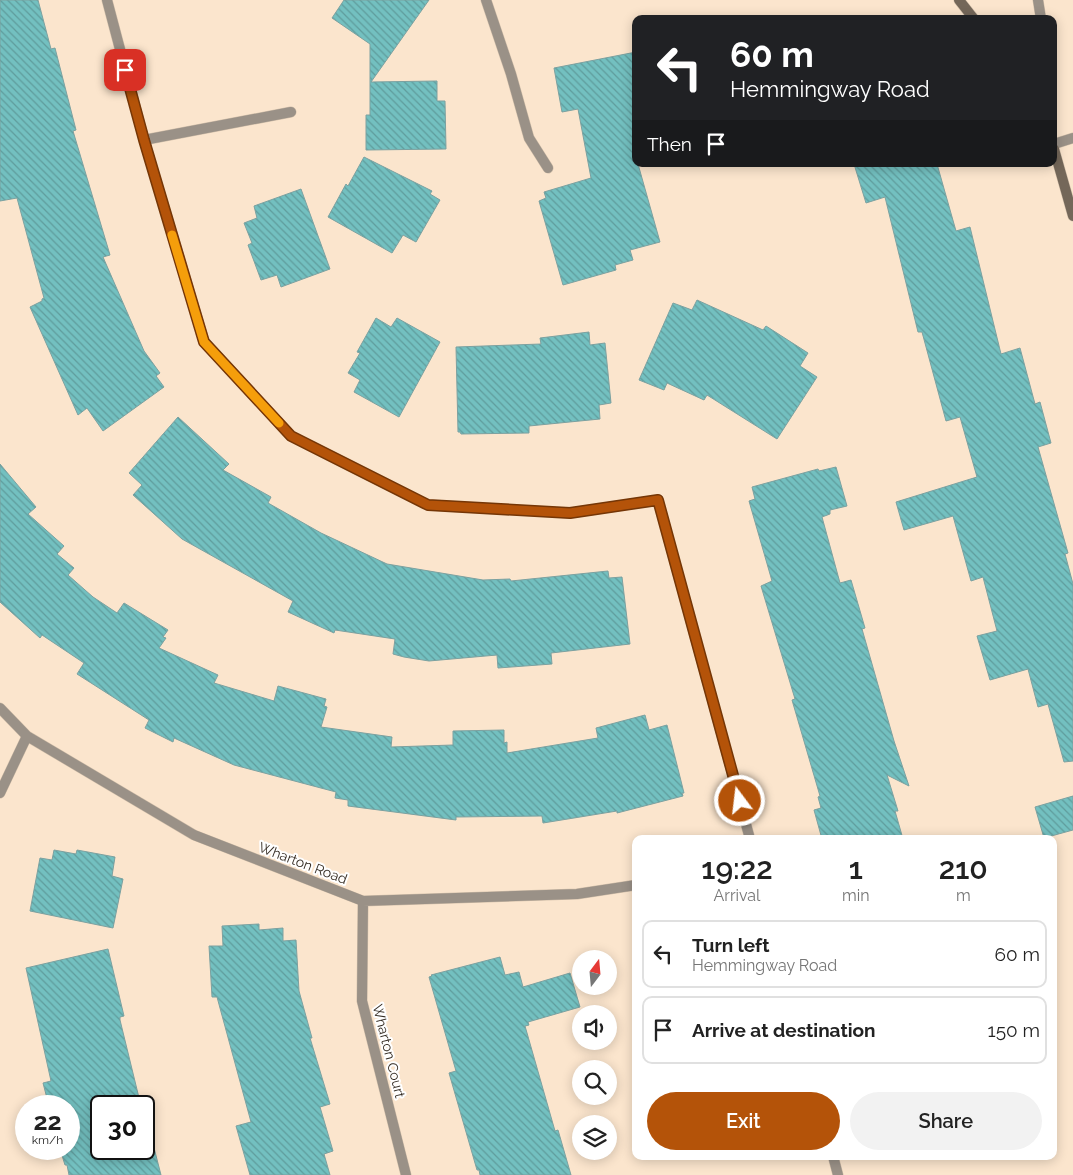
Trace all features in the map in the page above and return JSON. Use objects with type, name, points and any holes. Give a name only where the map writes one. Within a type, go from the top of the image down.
[{"type":"street","points":[[107,0],[144,140],[204,342],[291,436],[428,505],[570,513],[658,500],[749,835]]},
{"type":"street","points":[[486,0],[511,74],[529,138],[548,168]]},
{"type":"street","points":[[959,0],[971,15]]},
{"type":"street","points":[[1038,0],[1040,15]]},
{"type":"street","points":[[144,140],[291,112]]},
{"type":"street","points":[[1057,143],[1073,138]]},
{"type":"street","points":[[1057,160],[1073,216]]},
{"type":"street","name":"Wharton Road","points":[[0,708],[27,736],[194,835],[363,901],[577,894],[632,886]]},
{"type":"street","points":[[0,793],[27,736]]},
{"type":"street","name":"Wharton Court","points":[[363,901],[362,1001],[406,1175]]},
{"type":"street","points":[[834,1160],[838,1175]]},
{"type":"building","points":[[0,0],[38,0],[51,49],[55,48],[76,130],[73,131],[110,255],[103,257],[144,351],[160,373],[156,376],[164,387],[103,431],[87,408],[78,415],[30,307],[44,298],[17,198],[0,201]]},
{"type":"building","points":[[344,0],[429,0],[371,82],[437,81],[437,101],[445,101],[446,149],[366,150],[366,115],[370,115],[370,44],[332,18]]},
{"type":"building","points":[[632,53],[632,167],[639,167],[660,242],[630,250],[633,260],[615,265],[616,270],[563,285],[539,201],[546,198],[544,192],[591,178],[578,109],[562,112],[554,68]]},
{"type":"building","points":[[364,157],[432,191],[430,194],[440,200],[416,242],[403,235],[392,253],[328,217],[346,184],[348,186]]},
{"type":"building","points":[[855,167],[938,167],[956,231],[970,227],[1001,354],[1020,348],[1035,404],[1040,402],[1051,443],[1038,447],[1068,553],[1065,554],[1073,584],[1073,761],[1064,762],[1048,704],[1038,707],[1028,669],[990,680],[977,636],[997,631],[983,577],[971,581],[953,516],[904,530],[896,502],[977,477],[960,417],[946,421],[922,332],[918,332],[885,197],[866,203]]},
{"type":"building","points":[[301,189],[330,269],[281,287],[277,275],[261,280],[248,245],[252,243],[244,223],[257,218],[254,206]]},
{"type":"building","points":[[697,300],[763,330],[766,326],[808,353],[800,366],[817,377],[777,439],[707,395],[704,400],[667,383],[664,390],[639,380],[673,303],[692,310]]},
{"type":"building","points":[[376,318],[391,327],[397,318],[440,342],[399,417],[354,392],[360,380],[348,373],[360,353],[357,352]]},
{"type":"building","points":[[589,332],[590,345],[605,343],[611,403],[599,405],[600,419],[529,426],[529,433],[461,434],[458,432],[456,347],[541,344],[540,338]]},
{"type":"building","points":[[178,417],[229,464],[223,470],[271,497],[268,503],[321,533],[387,564],[483,580],[510,579],[511,581],[608,571],[609,578],[622,577],[630,644],[551,653],[552,664],[498,668],[497,655],[429,661],[404,657],[393,654],[395,639],[335,630],[334,633],[288,612],[293,601],[182,539],[133,495],[142,485],[129,473]]},
{"type":"building","points":[[0,464],[36,507],[28,514],[64,546],[57,554],[74,568],[68,575],[93,597],[117,613],[124,603],[168,630],[163,637],[166,638],[159,648],[218,675],[214,683],[274,701],[278,686],[326,699],[324,706],[327,707],[321,727],[392,737],[391,747],[453,745],[453,731],[504,730],[504,743],[507,742],[507,753],[598,738],[596,728],[645,715],[649,730],[667,725],[684,793],[682,793],[683,796],[617,813],[617,811],[543,823],[542,816],[456,817],[456,820],[348,806],[348,800],[335,798],[336,792],[234,765],[174,738],[173,742],[145,728],[149,720],[77,674],[84,663],[42,635],[40,638],[0,602]]},
{"type":"building","points":[[836,467],[847,506],[830,510],[830,514],[822,517],[840,583],[851,580],[865,628],[862,629],[909,786],[887,775],[898,811],[895,811],[902,835],[821,835],[814,810],[821,808],[818,797],[820,796],[792,700],[795,699],[761,586],[772,581],[749,501],[755,499],[752,487],[818,469],[819,471]]},
{"type":"building","points":[[1073,796],[1073,830],[1055,835],[1043,835],[1035,807]]},
{"type":"building","points":[[54,850],[76,854],[77,850],[115,857],[112,876],[123,879],[113,928],[30,911],[40,858],[52,860]]},
{"type":"building","points":[[259,924],[259,930],[283,928],[283,941],[296,940],[299,991],[312,1038],[310,1038],[330,1104],[320,1107],[333,1151],[324,1154],[330,1175],[250,1175],[236,1126],[251,1122],[217,997],[212,997],[209,946],[223,946],[222,926]]},
{"type":"building","points":[[108,949],[124,1016],[120,1017],[120,1020],[138,1095],[90,1095],[90,1160],[155,1160],[155,1152],[161,1175],[69,1175],[67,1165],[65,1165],[63,1160],[80,1160],[80,1095],[46,1095],[43,1083],[51,1081],[26,968]]},
{"type":"building","points":[[500,957],[505,975],[519,972],[523,987],[570,973],[572,995],[576,995],[579,1005],[572,1005],[572,1009],[528,1022],[529,1025],[525,1026],[555,1131],[558,1130],[571,1175],[480,1175],[449,1073],[456,1071],[429,977]]},
{"type":"slow traffic","points":[[172,235],[204,342],[279,423]]},
{"type":"route","points":[[125,70],[204,342],[291,436],[428,505],[570,513],[658,500],[740,801]]}]
